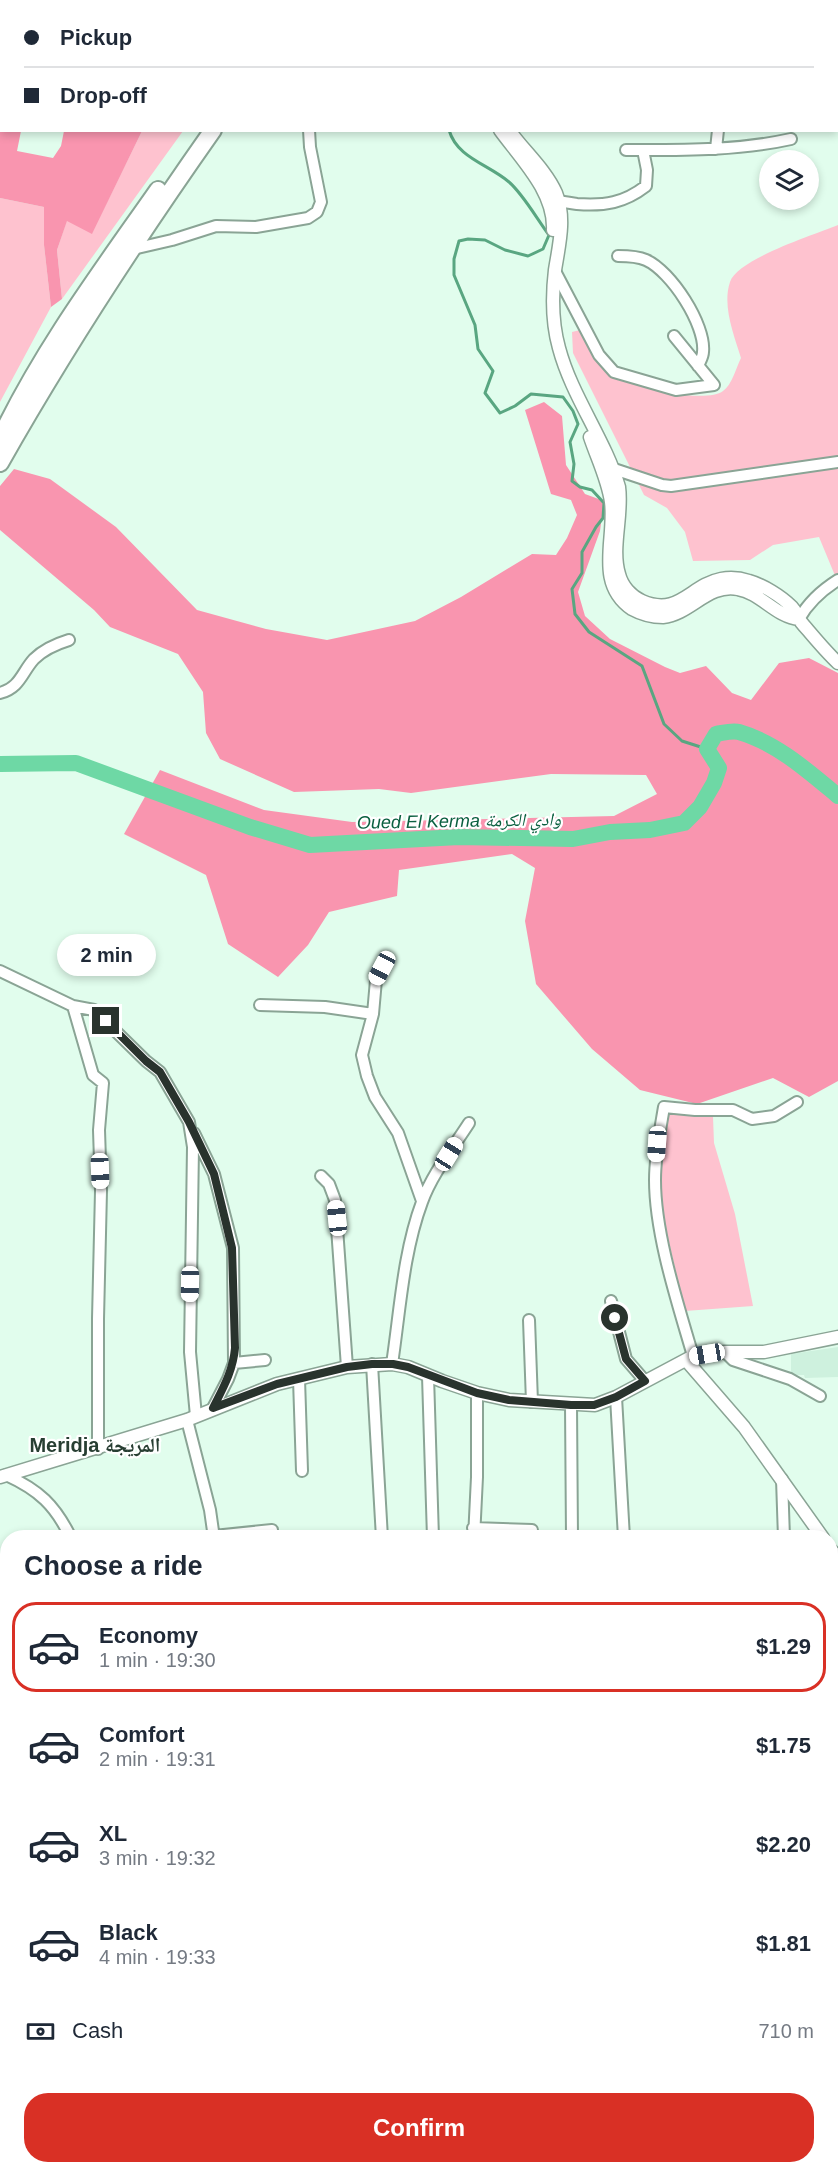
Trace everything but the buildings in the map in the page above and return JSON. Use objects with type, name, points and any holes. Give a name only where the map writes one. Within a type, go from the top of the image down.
[{"type":"highway","points":[[0,439],[45,357],[198,132]]},
{"type":"highway","points":[[0,464],[53,370],[212,132]]},
{"type":"street","points":[[132,249],[172,240],[216,226],[256,227],[282,224],[313,216],[320,208],[321,202],[309,132]]},
{"type":"street","points":[[501,132],[553,201],[601,204],[620,202],[633,196],[646,186],[647,170],[643,150]]},
{"type":"street","points":[[511,132],[545,176],[561,221],[555,272],[554,315],[560,351],[620,498],[617,552],[619,574],[625,588],[636,598],[651,604],[666,606],[681,602],[708,583],[722,578],[737,578],[764,588],[791,606],[799,619],[838,663]]},
{"type":"street","points":[[716,149],[718,132]]},
{"type":"street","points":[[626,150],[716,149],[766,145],[791,139]]},
{"type":"street","points":[[553,201],[554,226],[546,288],[549,332],[561,375],[606,466],[671,486],[838,462]]},
{"type":"street","points":[[618,256],[645,260],[654,266],[686,301],[702,340],[703,354],[698,366]]},
{"type":"street","points":[[555,272],[599,355],[614,372],[676,390],[714,385],[674,336]]},
{"type":"street","points":[[799,619],[826,587],[838,580]]},
{"type":"street","points":[[0,693],[18,683],[28,666],[40,654],[52,646],[69,640]]},
{"type":"street","points":[[382,968],[376,980],[373,1014],[362,1055],[375,1097],[398,1133],[422,1201]]},
{"type":"street","points":[[0,970],[73,1006],[94,1010],[160,1072],[189,1122],[214,1174],[232,1248],[234,1363],[213,1408]]},
{"type":"street","points":[[260,1005],[325,1007],[373,1014]]},
{"type":"street","points":[[73,1006],[93,1075],[103,1083],[99,1130],[101,1191],[98,1449]]},
{"type":"street","points":[[797,1102],[774,1116],[752,1119],[733,1110],[664,1107],[657,1144],[655,1182],[658,1213],[689,1358],[744,1428],[817,1530]]},
{"type":"street","points":[[189,1122],[193,1147],[189,1352],[191,1418],[213,1530]]},
{"type":"street","points":[[393,1364],[410,1241],[422,1201],[429,1185],[469,1123]]},
{"type":"street","points":[[321,1176],[329,1184],[335,1200],[347,1367]]},
{"type":"street","points":[[611,1301],[626,1359],[645,1381]]},
{"type":"street","points":[[529,1320],[532,1402]]},
{"type":"street","points":[[3,1476],[98,1449],[191,1418],[277,1384],[347,1367],[393,1364],[408,1367],[477,1393],[509,1400],[594,1405],[616,1397],[689,1358],[725,1352],[764,1352],[838,1337]]},
{"type":"street","points":[[725,1352],[734,1360],[790,1379],[820,1396]]},
{"type":"street","points":[[234,1363],[264,1360]]},
{"type":"street","points":[[372,1364],[382,1530]]},
{"type":"street","points":[[428,1376],[433,1530]]},
{"type":"street","points":[[299,1379],[302,1471]]},
{"type":"street","points":[[474,1530],[477,1393]]},
{"type":"street","points":[[616,1397],[624,1530]]},
{"type":"street","points":[[571,1405],[572,1530]]},
{"type":"street","points":[[3,1476],[29,1485],[47,1501],[66,1530]]},
{"type":"street","points":[[782,1479],[784,1530]]},
{"type":"shaded area","points":[[0,132],[21,132],[17,151],[53,158],[61,146],[64,132],[142,132],[92,234],[67,221],[57,250],[62,299],[51,307],[44,245],[44,207],[0,198]]},
{"type":"shaded area","points":[[142,132],[182,132],[62,299],[57,250],[67,220],[92,233]]},
{"type":"shaded area","points":[[0,198],[44,207],[44,245],[51,307],[0,402]]},
{"type":"shaded area","points":[[838,225],[838,577],[836,578],[819,537],[773,545],[750,560],[693,561],[685,532],[667,508],[644,495],[573,353],[572,332],[580,330],[600,365],[627,382],[682,395],[713,395],[723,391],[731,381],[741,358],[727,301],[730,282],[736,273],[761,256]]},
{"type":"shaded area","points":[[544,402],[562,416],[566,465],[585,494],[604,501],[600,531],[578,592],[585,616],[610,639],[665,667],[680,673],[706,666],[732,693],[751,700],[779,663],[809,658],[838,673],[838,1081],[809,1097],[773,1078],[697,1104],[640,1090],[592,1049],[536,984],[525,921],[535,868],[512,854],[399,870],[397,896],[329,912],[308,945],[278,977],[228,944],[206,875],[124,834],[160,770],[264,810],[352,822],[614,816],[657,794],[646,775],[551,774],[411,793],[379,789],[294,792],[220,759],[206,733],[203,692],[178,654],[110,627],[94,610],[0,530],[0,486],[14,469],[50,479],[116,527],[197,610],[266,629],[327,640],[415,621],[461,597],[532,554],[556,555],[567,538],[577,515],[571,500],[551,494],[525,410]]},
{"type":"shaded area","points":[[667,1113],[713,1117],[714,1143],[735,1214],[753,1306],[685,1311],[664,1221],[659,1183]]},
{"type":"shaded area","points":[[838,1347],[838,1377],[805,1378],[804,1375],[791,1375],[791,1354]]},
{"type":"waterway","points":[[450,132],[453,140],[466,154],[514,187],[549,235],[543,249],[528,256],[505,250],[485,240],[459,241],[454,259],[454,275],[475,325],[478,349],[493,371],[485,393],[500,413],[515,406],[531,394],[563,397],[573,411],[578,424],[570,442],[574,464],[572,481],[580,487],[592,490],[604,503],[603,518],[582,552],[582,573],[572,589],[575,614],[589,632],[642,666],[664,724],[682,741],[707,749]]},
{"type":"waterway","name":"Oued El Kerma وادي الكرمة","points":[[0,764],[76,763],[250,827],[310,845],[459,837],[573,839],[610,832],[650,830],[684,823],[700,807],[714,783],[719,768],[707,749],[716,734],[730,731],[753,737],[779,750],[838,796]]},
{"type":"district","name":"Meridja المريجة","points":[[95,1445]]},
{"type":"route","points":[[106,1021],[160,1072],[189,1122],[214,1174],[232,1248],[235,1348],[234,1363],[213,1408],[277,1384],[347,1367],[372,1364],[408,1367],[477,1393],[509,1400],[594,1405],[616,1397],[645,1381],[626,1359],[615,1318]]}]
